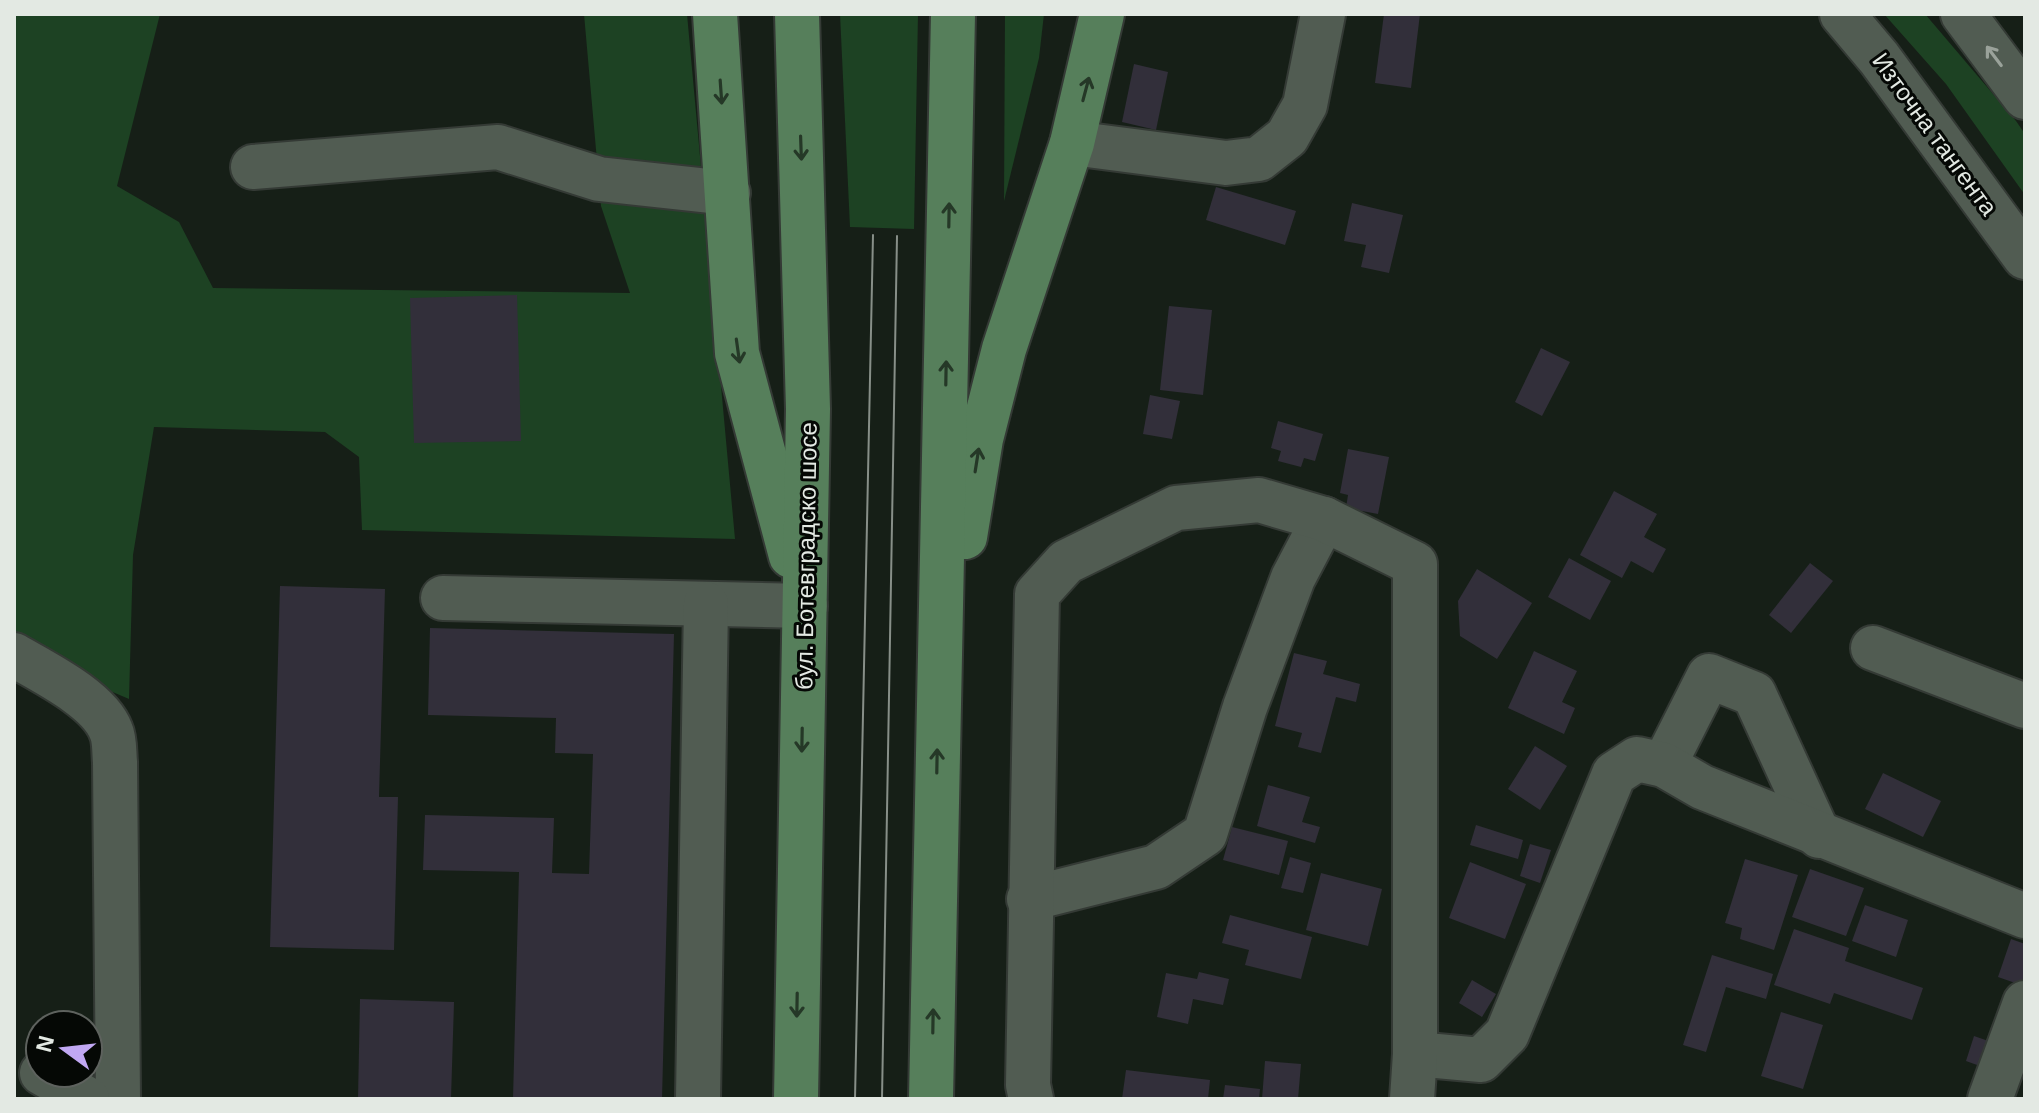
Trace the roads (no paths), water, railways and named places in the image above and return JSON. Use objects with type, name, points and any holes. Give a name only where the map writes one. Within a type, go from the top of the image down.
[{"type":"main road","points":[[715,14],[737,353],[805,606]]},
{"type":"main road","name":"бул. Ботевградско шосе","points":[[796,1099],[808,409],[797,14]]},
{"type":"main road","points":[[931,1099],[953,14]]},
{"type":"main road","points":[[939,703],[981,439],[1004,349],[1072,143],[1102,14]]},
{"type":"street","points":[[1072,143],[1226,163],[1259,159],[1287,137],[1305,105],[1323,14]]},
{"type":"street","name":"Източна тангента","points":[[1842,14],[1879,58],[2025,257]]},
{"type":"street","points":[[1963,14],[2025,97]]},
{"type":"street","points":[[253,167],[498,147],[599,179],[728,193]]},
{"type":"street","points":[[1031,1099],[1028,1085],[1029,899],[1037,594],[1066,562],[1176,508],[1259,500],[1324,519],[1415,564],[1415,1054],[1412,1099]]},
{"type":"street","points":[[1029,899],[1156,867],[1205,834],[1245,707],[1287,592],[1324,519]]},
{"type":"street","points":[[443,598],[805,606]]},
{"type":"street","points":[[698,1099],[706,604]]},
{"type":"street","points":[[1873,648],[2025,706]]},
{"type":"street","points":[[14,655],[74,691],[99,712],[112,732],[115,762],[118,1099]]},
{"type":"street","points":[[1664,765],[1709,676],[1754,694],[1819,836]]},
{"type":"street","points":[[1415,1054],[1481,1060],[1507,1034],[1614,774],[1637,759],[1664,765],[1702,787],[1819,836],[2025,916]]},
{"type":"street","points":[[1990,1099],[2025,1003]]},
{"type":"tram line","points":[[855,1099],[873,235]]},
{"type":"tram line","points":[[882,1099],[897,236]]}]
